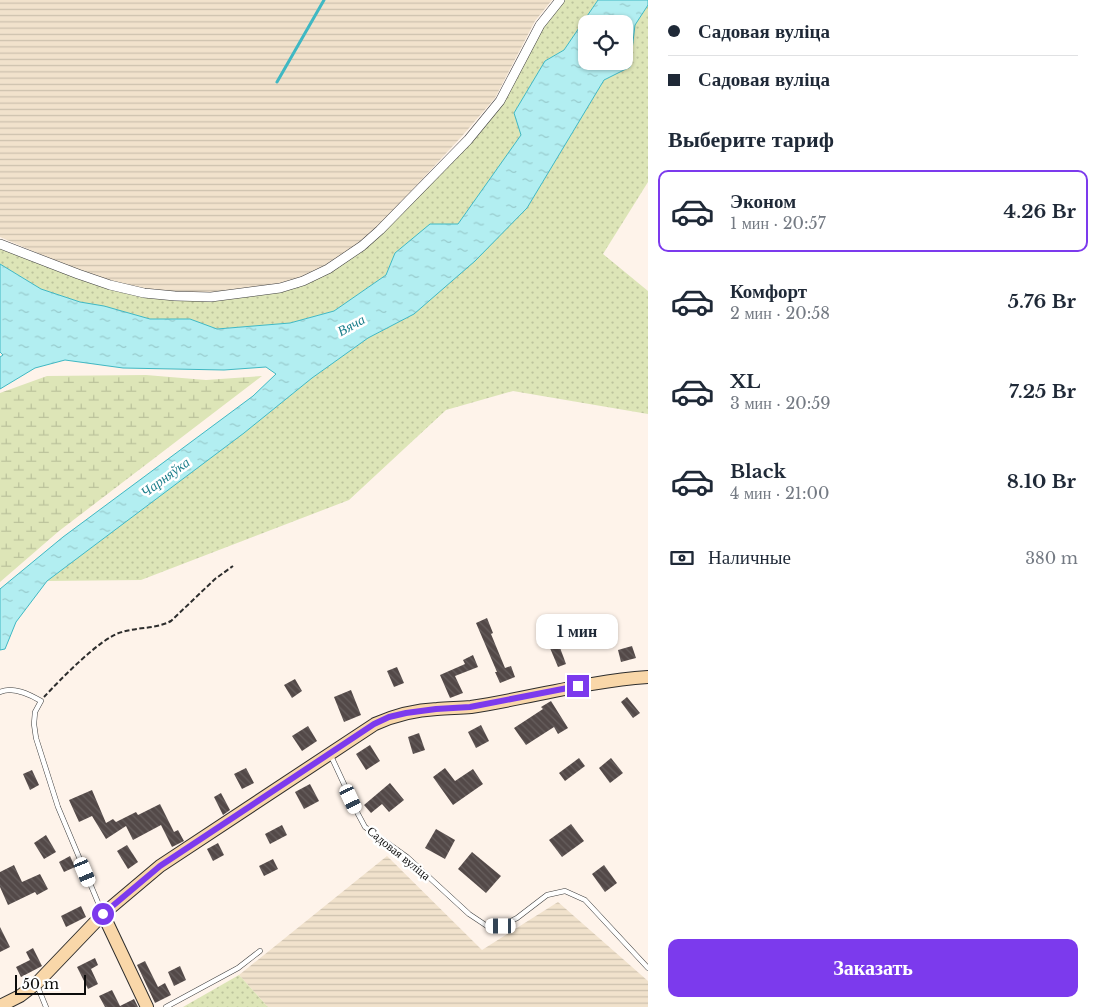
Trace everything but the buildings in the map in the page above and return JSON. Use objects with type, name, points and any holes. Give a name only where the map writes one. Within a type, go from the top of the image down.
[{"type":"street","points":[[0,244],[110,285],[144,293],[211,297],[280,288],[303,280],[328,269],[362,246],[468,140],[500,101],[540,25],[560,0]]},
{"type":"street","points":[[0,1006],[20,996],[37,983],[103,914],[160,866],[374,724],[389,717],[406,713],[470,707],[578,686],[628,678],[648,677]]},
{"type":"street","points":[[103,914],[147,1007]]},
{"type":"lane","points":[[0,692],[4,690],[17,691],[41,701],[35,712],[36,738],[58,807],[103,914]]},
{"type":"lane","name":"Садовая вуліца","points":[[330,754],[366,827],[407,856],[469,914],[487,926],[501,926],[517,918],[548,896],[565,892],[585,900],[648,968]]},
{"type":"lane","points":[[166,1007],[238,968],[260,951]]},
{"type":"lane","points":[[37,983],[46,1007]]},
{"type":"path","points":[[41,701],[60,681],[105,641],[120,632],[163,625],[192,602],[215,579],[233,566]]},
{"type":"shaded area","points":[[0,0],[552,0],[535,21],[495,98],[377,228],[360,243],[328,265],[304,277],[270,289],[212,295],[132,288],[77,270],[0,237]]},
{"type":"shaded area","points":[[387,856],[482,950],[558,902],[648,981],[648,1007],[268,1007],[239,975]]},
{"type":"green space","points":[[560,0],[598,0],[588,15],[578,15],[578,29],[564,50],[545,61],[514,113],[522,134],[458,224],[395,253],[386,275],[334,311],[290,323],[216,329],[190,319],[150,319],[80,302],[41,289],[0,264],[0,244],[110,285],[211,297],[303,281],[362,246],[500,101],[540,25]]},
{"type":"green space","points":[[648,5],[648,182],[603,254],[648,291],[648,414],[513,391],[446,410],[349,500],[141,580],[47,581],[244,433],[312,378],[368,338],[414,314],[527,208],[604,80],[624,70],[633,70],[635,25]]},
{"type":"green space","points":[[146,375],[206,380],[262,376],[59,531],[0,582],[0,393],[47,376]]},
{"type":"green space","points":[[239,975],[268,1007],[183,1007]]},
{"type":"water","points":[[598,0],[648,0],[648,5],[635,25],[633,42],[633,15],[588,15]]},
{"type":"water","points":[[578,29],[578,70],[624,70],[604,80],[527,208],[475,261],[414,314],[368,338],[312,378],[244,433],[47,581],[16,622],[5,649],[0,650],[0,589],[63,537],[253,396],[276,374],[266,367],[224,370],[123,368],[65,360],[35,368],[0,389],[0,357],[3,355],[0,352],[0,264],[41,289],[80,302],[104,306],[150,319],[190,319],[217,329],[290,323],[334,311],[386,275],[395,253],[430,224],[458,224],[521,135],[514,113],[545,61],[564,50]]},
{"type":"waterway","points":[[277,82],[324,0]]},
{"type":"route","points":[[103,914],[160,866],[374,724],[389,717],[406,713],[470,707],[578,686]]},
{"type":"water label","name":"Вяча","points":[[351,325]]},
{"type":"water label","name":"Чарняўка","points":[[165,477]]}]
